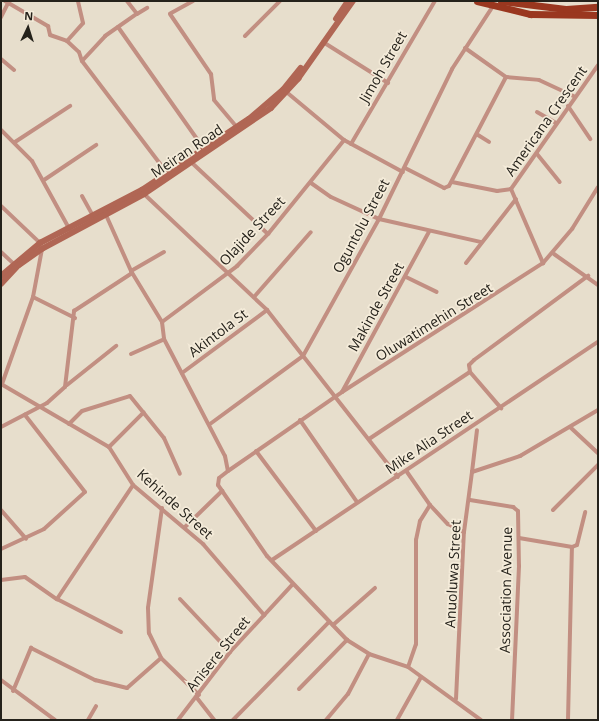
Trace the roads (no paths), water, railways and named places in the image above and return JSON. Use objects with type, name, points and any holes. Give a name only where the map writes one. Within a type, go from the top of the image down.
[{"type":"highway","points":[[477,1],[493,6],[547,16],[598,16]]},
{"type":"highway","points":[[501,1],[566,9],[598,7]]},
{"type":"main road","name":"Meiran Road","points":[[285,91],[348,1]]},
{"type":"main road","name":"Meiran Road","points":[[1,276],[13,263],[40,243],[106,215],[144,194],[270,106],[285,91],[354,1]]},
{"type":"main road","name":"Meiran Road","points":[[1,284],[19,265],[42,249],[93,216],[167,173],[270,106]]},
{"type":"street","points":[[67,41],[83,23],[78,1]]},
{"type":"street","points":[[127,1],[138,14]]},
{"type":"street","points":[[193,1],[170,14],[210,74],[214,100],[237,127]]},
{"type":"street","points":[[245,36],[280,1]]},
{"type":"street","name":"Jimoh Street","points":[[351,144],[435,1]]},
{"type":"street","points":[[1,17],[7,2],[48,26],[50,35],[67,41],[79,52],[82,61],[167,173]]},
{"type":"street","name":"Oguntolu Street","points":[[210,424],[302,356],[379,219],[404,170],[438,96],[493,6]]},
{"type":"street","points":[[82,61],[118,27],[147,8]]},
{"type":"street","points":[[118,27],[204,149]]},
{"type":"street","points":[[323,42],[388,83]]},
{"type":"street","points":[[466,48],[506,77],[539,80],[574,96]]},
{"type":"street","points":[[1,60],[14,70]]},
{"type":"street","name":"Americana Crescent","points":[[511,189],[537,154],[574,96],[598,66]]},
{"type":"street","points":[[285,91],[344,140],[444,188],[452,182],[478,135],[506,77]]},
{"type":"street","points":[[15,142],[70,106]]},
{"type":"street","points":[[568,106],[590,139]]},
{"type":"street","points":[[537,112],[556,123]]},
{"type":"street","points":[[1,130],[15,142],[44,180],[71,231]]},
{"type":"street","points":[[478,135],[489,142]]},
{"type":"street","name":"Olajide Street","points":[[162,322],[226,276],[268,234],[311,183],[344,140]]},
{"type":"street","points":[[44,180],[96,145]]},
{"type":"street","points":[[537,154],[560,182]]},
{"type":"street","points":[[191,162],[268,234]]},
{"type":"street","points":[[452,182],[497,191],[511,189],[543,263]]},
{"type":"street","points":[[311,183],[331,197],[379,219],[429,232],[481,242]]},
{"type":"street","name":"Oluwatimehin Street","points":[[228,471],[342,392],[543,263],[554,254],[598,187]]},
{"type":"street","points":[[144,194],[226,276],[254,297],[267,310],[302,356],[336,396],[398,477]]},
{"type":"street","points":[[82,196],[93,216]]},
{"type":"street","points":[[466,263],[516,199]]},
{"type":"street","points":[[1,206],[40,243]]},
{"type":"street","points":[[106,215],[132,272],[162,322],[164,338],[210,424],[228,471],[218,482],[222,491],[272,560],[292,585],[347,640],[369,654],[408,667],[420,677],[456,699],[481,720]]},
{"type":"street","points":[[254,297],[311,232]]},
{"type":"street","name":"Makinde Street","points":[[342,392],[406,277],[429,232]]},
{"type":"street","points":[[1,384],[33,296],[42,249]]},
{"type":"street","points":[[1,252],[13,263]]},
{"type":"street","points":[[65,387],[75,318],[74,311],[82,302],[164,252]]},
{"type":"street","points":[[554,254],[588,276],[596,283],[598,278]]},
{"type":"street","points":[[501,408],[470,372],[470,365],[474,360],[588,276]]},
{"type":"street","points":[[406,277],[437,292]]},
{"type":"street","points":[[33,296],[75,318]]},
{"type":"street","name":"Akintola St","points":[[182,373],[267,310]]},
{"type":"street","points":[[131,354],[164,338]]},
{"type":"street","name":"Mike Alia Street","points":[[272,560],[357,502],[407,472],[598,342]]},
{"type":"street","points":[[1,427],[25,415],[65,387],[71,379],[116,346]]},
{"type":"street","points":[[369,439],[470,372]]},
{"type":"street","name":"Kehinde Street","points":[[1,384],[109,447],[133,485],[185,527],[264,615]]},
{"type":"street","points":[[69,424],[82,411],[126,396],[133,398],[167,443],[180,474]]},
{"type":"street","points":[[472,472],[520,456],[598,410]]},
{"type":"street","points":[[109,447],[144,412]]},
{"type":"street","points":[[1,549],[26,539],[44,529],[85,492],[25,415]]},
{"type":"street","points":[[300,420],[357,502]]},
{"type":"street","points":[[570,427],[598,453]]},
{"type":"street","name":"Anuoluwa Street","points":[[456,699],[464,532],[470,500],[477,430]]},
{"type":"street","points":[[256,451],[316,530]]},
{"type":"street","points":[[553,510],[598,465]]},
{"type":"street","points":[[407,472],[430,505],[448,524],[464,532]]},
{"type":"street","points":[[57,599],[133,485]]},
{"type":"street","points":[[185,527],[222,491]]},
{"type":"street","name":"Association Avenue","points":[[470,500],[513,507],[518,511],[519,538],[512,720]]},
{"type":"street","points":[[408,667],[416,644],[416,540],[420,521],[430,505]]},
{"type":"street","points":[[162,508],[148,608],[151,640],[161,658],[198,697],[214,720]]},
{"type":"street","points":[[1,510],[26,539]]},
{"type":"street","points":[[519,538],[572,547],[577,545],[585,512]]},
{"type":"street","points":[[568,720],[572,547]]},
{"type":"street","points":[[1,580],[24,576],[57,599],[121,632]]},
{"type":"street","name":"Anisere Street","points":[[178,720],[198,697],[230,652],[292,585]]},
{"type":"street","points":[[233,720],[331,624],[375,588]]},
{"type":"street","points":[[180,599],[230,652]]},
{"type":"street","points":[[299,689],[347,640]]},
{"type":"street","points":[[13,691],[32,648],[95,680],[127,688],[161,658]]},
{"type":"street","points":[[326,720],[348,694],[369,654]]},
{"type":"street","points":[[397,720],[404,710],[420,677]]},
{"type":"street","points":[[1,680],[13,691],[54,720]]},
{"type":"street","points":[[88,720],[96,706]]}]
